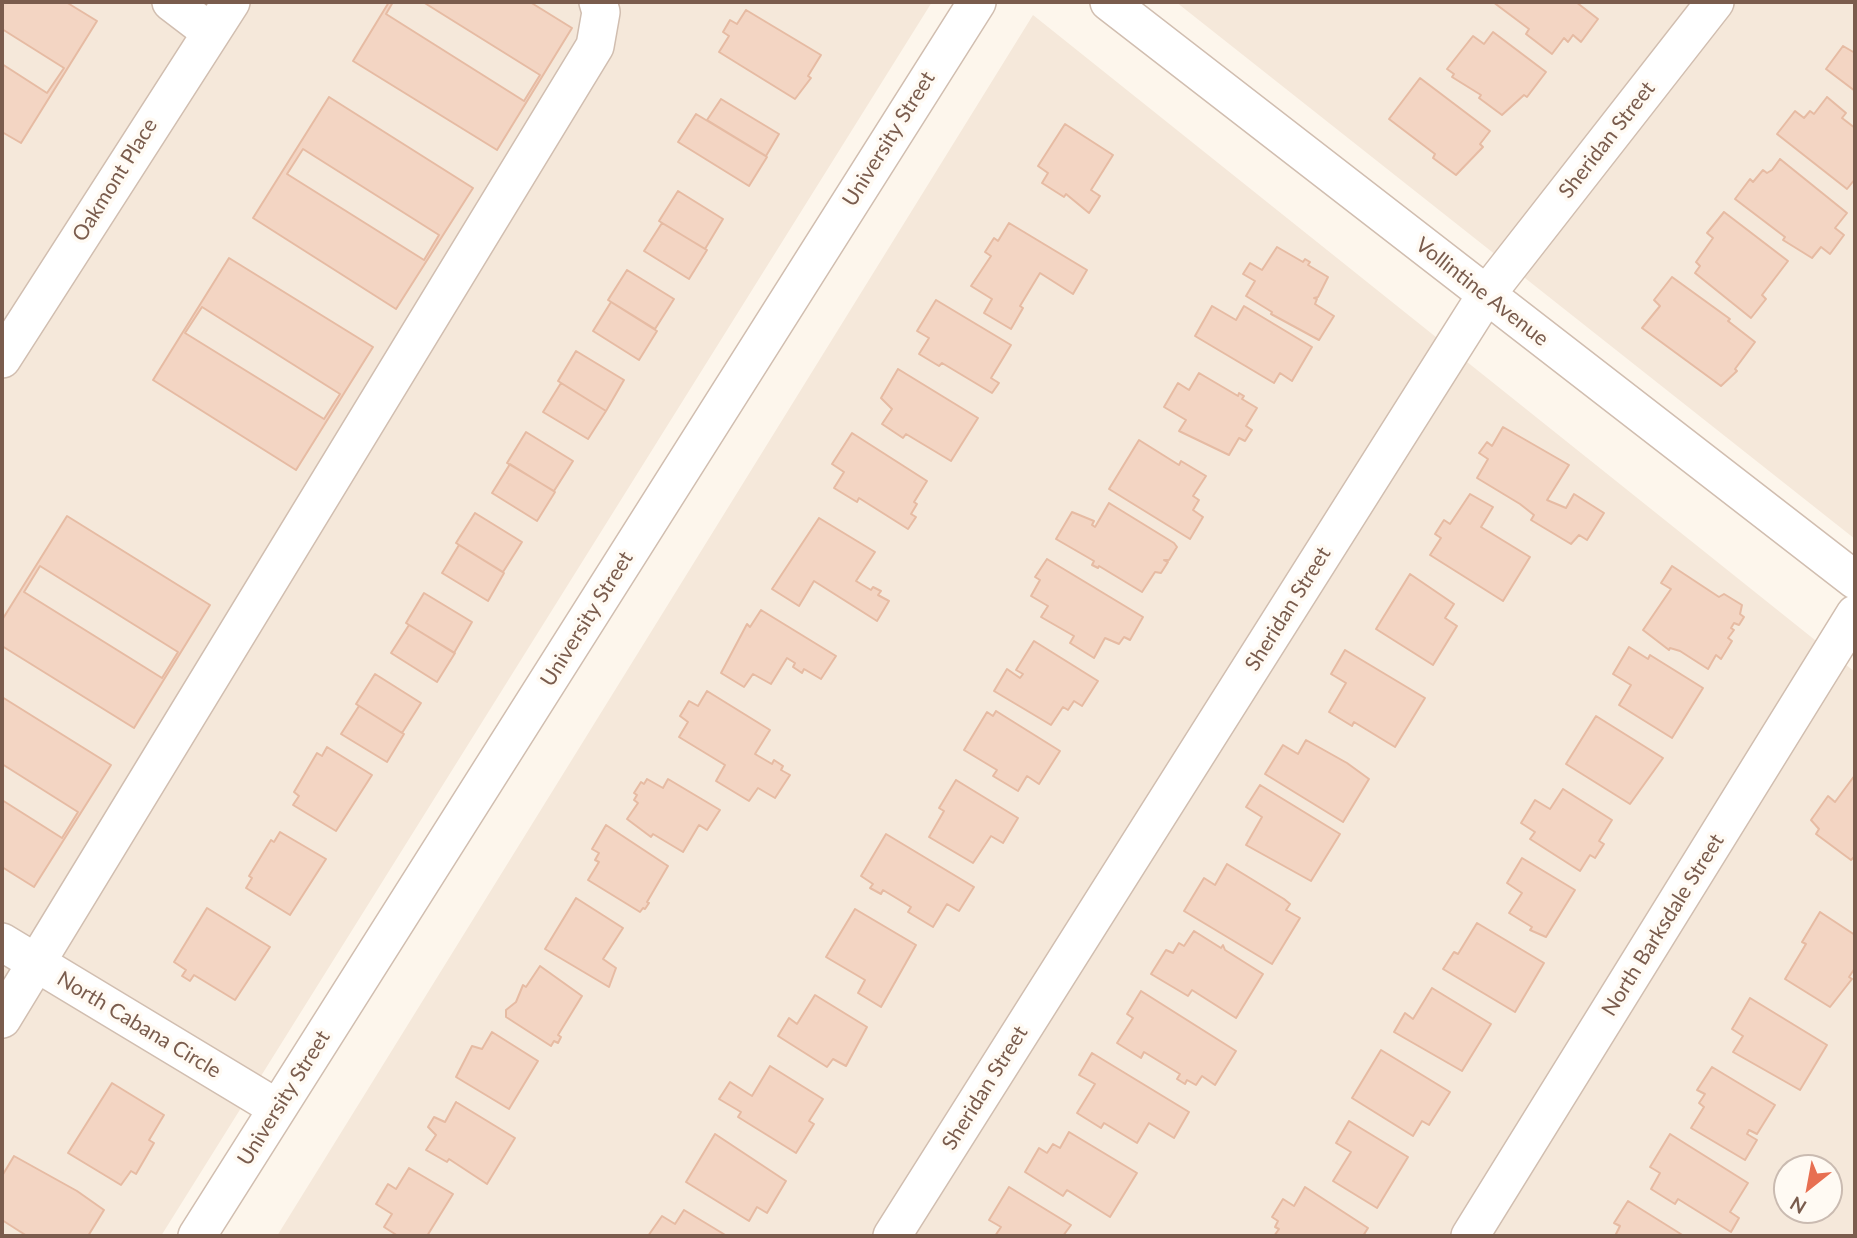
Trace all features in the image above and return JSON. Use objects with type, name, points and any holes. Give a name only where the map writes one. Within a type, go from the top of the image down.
[{"type":"street","points":[[171,2],[209,31]]},
{"type":"street","name":"Oakmont Place","points":[[2,359],[209,31],[231,2]]},
{"type":"street","points":[[2,1019],[595,46],[601,12],[598,2]]},
{"type":"street","name":"University Street","points":[[197,1236],[977,2]]},
{"type":"street","name":"Vollintine Avenue","points":[[1109,2],[1855,580]]},
{"type":"street","name":"Sheridan Street","points":[[892,1236],[1486,295],[1715,2]]},
{"type":"street","name":"North Barksdale Street","points":[[1470,1236],[1855,614]]},
{"type":"street","name":"North Cabana Circle","points":[[2,942],[277,1108]]},
{"type":"shaded area","points":[[2,2],[932,2],[161,1236],[2,1236]]},
{"type":"shaded area","points":[[1176,2],[1855,2],[1855,539]]},
{"type":"shaded area","points":[[1033,15],[1855,672],[1855,1236],[277,1236]]},
{"type":"building","points":[[2,2],[66,2],[97,21],[21,143],[2,132],[2,64],[47,93],[64,68],[2,29]]},
{"type":"building","points":[[389,2],[393,2],[386,14],[524,101],[540,75],[423,2],[530,2],[572,28],[497,150],[353,61]]},
{"type":"building","points":[[1493,2],[1576,2],[1598,19],[1581,42],[1573,35],[1568,42],[1564,38],[1552,54],[1526,34],[1529,29]]},
{"type":"building","points":[[746,10],[821,55],[808,76],[811,78],[795,99],[719,52],[729,36],[723,32],[730,20],[737,24]]},
{"type":"building","points":[[1493,32],[1546,72],[1527,97],[1524,95],[1502,115],[1479,98],[1481,95],[1452,77],[1454,74],[1447,69],[1473,36],[1484,44]]},
{"type":"building","points":[[1843,46],[1855,53],[1855,91],[1826,69]]},
{"type":"building","points":[[1420,78],[1490,131],[1480,144],[1483,147],[1456,175],[1433,158],[1435,154],[1389,119]]},
{"type":"building","points":[[329,97],[473,188],[396,309],[253,218]],"holes":[[[303,149],[439,235],[424,260],[287,174]]]},
{"type":"building","points":[[1827,97],[1846,113],[1842,118],[1855,128],[1855,179],[1847,189],[1777,134],[1795,111],[1804,118],[1810,111],[1814,114]]},
{"type":"building","points":[[721,99],[779,134],[766,156],[707,120]]},
{"type":"building","points":[[696,114],[767,157],[749,186],[678,142]]},
{"type":"building","points":[[1065,124],[1113,155],[1091,190],[1100,196],[1089,213],[1066,194],[1064,197],[1042,183],[1048,173],[1038,166]]},
{"type":"building","points":[[1780,159],[1847,213],[1835,228],[1844,235],[1830,254],[1821,247],[1812,258],[1783,240],[1785,237],[1735,199],[1750,179],[1753,182],[1763,170],[1767,173],[1772,170]]},
{"type":"building","points":[[678,191],[723,219],[705,249],[659,221]]},
{"type":"building","points":[[1724,212],[1788,261],[1762,295],[1766,299],[1751,318],[1695,273],[1700,266],[1696,262],[1713,238],[1707,233]]},
{"type":"building","points":[[662,223],[707,250],[689,279],[644,251]]},
{"type":"building","points":[[1009,223],[1087,270],[1073,294],[1040,273],[1020,306],[1023,308],[1011,329],[984,313],[992,299],[971,286],[991,256],[985,252],[994,238],[998,241]]},
{"type":"building","points":[[1277,247],[1303,262],[1305,259],[1310,262],[1308,265],[1328,277],[1318,297],[1314,298],[1317,299],[1315,304],[1334,316],[1319,340],[1271,314],[1272,312],[1246,296],[1255,281],[1243,274],[1250,263],[1262,270]]},
{"type":"building","points":[[229,258],[373,347],[296,470],[153,380]],"holes":[[[202,307],[340,394],[324,419],[185,333]]]},
{"type":"building","points":[[627,270],[674,299],[655,329],[608,300]]},
{"type":"building","points":[[1672,277],[1730,319],[1728,321],[1755,342],[1735,369],[1737,371],[1721,386],[1642,328],[1660,306],[1654,300]]},
{"type":"building","points":[[936,300],[1011,345],[991,378],[999,383],[992,393],[942,363],[939,366],[919,354],[929,338],[917,331]]},
{"type":"building","points":[[611,302],[657,331],[639,360],[593,331]]},
{"type":"building","points":[[1212,306],[1236,320],[1244,306],[1312,347],[1292,381],[1280,373],[1274,383],[1195,336]]},
{"type":"building","points":[[576,351],[624,380],[606,411],[558,381]]},
{"type":"building","points":[[898,369],[978,418],[951,461],[906,434],[903,438],[882,424],[892,409],[881,398]]},
{"type":"building","points":[[1199,373],[1238,396],[1239,393],[1244,396],[1242,399],[1257,408],[1246,426],[1252,430],[1245,441],[1239,438],[1229,455],[1179,431],[1186,420],[1164,407],[1178,383],[1189,390]]},
{"type":"building","points":[[561,383],[606,411],[588,439],[543,412]]},
{"type":"building","points":[[1503,427],[1569,465],[1547,500],[1566,508],[1574,494],[1604,513],[1587,540],[1579,535],[1571,544],[1531,520],[1534,515],[1520,504],[1477,478],[1488,459],[1479,453],[1487,442],[1492,446]]},
{"type":"building","points":[[526,432],[573,461],[554,491],[507,463]]},
{"type":"building","points":[[852,433],[927,481],[914,502],[917,504],[911,514],[916,517],[908,529],[859,498],[857,502],[834,488],[844,472],[832,464]]},
{"type":"building","points":[[1139,440],[1179,465],[1181,461],[1206,476],[1193,496],[1199,500],[1193,510],[1203,517],[1190,539],[1109,489]]},
{"type":"building","points":[[510,464],[555,492],[537,521],[492,493]]},
{"type":"building","points":[[1470,494],[1493,507],[1481,527],[1530,557],[1503,601],[1430,555],[1441,538],[1435,534],[1444,520],[1450,524]]},
{"type":"building","points":[[1109,503],[1177,547],[1169,560],[1164,560],[1168,562],[1161,573],[1155,572],[1142,592],[1099,566],[1098,568],[1092,565],[1094,561],[1056,539],[1072,512],[1094,521],[1092,525],[1095,527]]},
{"type":"building","points":[[475,513],[522,542],[503,572],[456,543]]},
{"type":"building","points":[[67,516],[210,605],[134,728],[2,646],[2,620]],"holes":[[[40,566],[178,652],[162,678],[24,592]]]},
{"type":"building","points":[[819,518],[875,552],[856,581],[871,590],[873,587],[881,591],[878,595],[889,601],[877,621],[814,581],[799,606],[772,589]]},
{"type":"building","points":[[459,545],[504,573],[488,601],[442,573]]},
{"type":"building","points":[[1047,559],[1143,617],[1130,640],[1124,637],[1119,644],[1105,638],[1094,658],[1070,643],[1074,636],[1041,617],[1048,606],[1031,596],[1040,580],[1035,577]]},
{"type":"building","points":[[1672,566],[1719,597],[1724,594],[1742,605],[1740,614],[1744,617],[1739,625],[1734,623],[1731,628],[1734,630],[1728,638],[1732,641],[1721,659],[1716,655],[1708,669],[1680,651],[1669,650],[1643,630],[1671,589],[1661,583]]},
{"type":"building","points":[[1410,574],[1454,604],[1445,618],[1457,626],[1433,665],[1376,629]]},
{"type":"building","points":[[424,593],[472,622],[454,653],[406,623]]},
{"type":"building","points":[[761,610],[836,656],[821,679],[804,669],[802,673],[793,667],[795,663],[787,658],[771,684],[753,674],[744,687],[721,673],[747,624],[750,627]]},
{"type":"building","points":[[409,625],[455,653],[437,682],[391,653]]},
{"type":"building","points":[[1034,641],[1098,681],[1082,706],[1074,701],[1068,710],[1063,707],[1051,725],[994,691],[1007,669],[1020,678],[1023,674],[1016,670]]},
{"type":"building","points":[[1629,647],[1648,659],[1650,655],[1703,688],[1672,738],[1619,705],[1631,685],[1613,674]]},
{"type":"building","points":[[1345,650],[1425,698],[1395,747],[1354,722],[1352,726],[1329,712],[1346,683],[1331,674]]},
{"type":"building","points":[[375,674],[421,703],[402,733],[356,704]]},
{"type":"building","points":[[707,691],[770,730],[755,754],[772,764],[774,760],[783,766],[781,770],[790,775],[775,798],[758,788],[749,801],[716,781],[725,765],[679,737],[688,722],[680,716],[689,701],[698,706]]},
{"type":"building","points":[[2,697],[111,765],[34,887],[2,867],[2,800],[62,838],[78,812],[2,764]]},
{"type":"building","points":[[359,706],[404,734],[387,762],[341,734]]},
{"type":"building","points":[[996,711],[1060,751],[1039,784],[1027,776],[1018,791],[993,776],[997,770],[964,750],[987,712],[993,716]]},
{"type":"building","points":[[1596,716],[1663,758],[1630,804],[1566,764]]},
{"type":"building","points":[[1306,740],[1369,779],[1343,822],[1265,774],[1283,745],[1298,754]]},
{"type":"building","points":[[327,747],[372,775],[336,831],[293,805],[299,796],[294,792],[317,753],[322,756]]},
{"type":"building","points":[[1855,775],[1855,856],[1851,860],[1816,834],[1819,829],[1811,820],[1828,796],[1835,802]]},
{"type":"building","points":[[647,779],[663,788],[668,779],[720,810],[707,830],[699,825],[683,852],[653,834],[651,837],[627,819],[638,803],[634,800],[637,795],[634,793],[641,782],[644,784]]},
{"type":"building","points":[[956,780],[1018,818],[1003,843],[991,836],[973,863],[929,837],[944,811],[939,808]]},
{"type":"building","points":[[1260,785],[1340,834],[1311,881],[1246,845],[1262,817],[1246,807]]},
{"type":"building","points":[[1563,789],[1612,820],[1599,841],[1604,844],[1595,858],[1590,855],[1580,871],[1530,839],[1535,832],[1521,823],[1535,800],[1550,809]]},
{"type":"building","points":[[606,825],[668,866],[647,902],[649,903],[640,912],[588,880],[599,862],[595,860],[599,853],[592,849]]},
{"type":"building","points":[[280,832],[326,859],[290,915],[246,888],[252,878],[249,876],[271,840],[274,842]]},
{"type":"building","points":[[886,834],[974,887],[959,911],[947,904],[933,927],[908,912],[911,907],[883,890],[881,894],[870,888],[873,884],[861,876]]},
{"type":"building","points":[[1522,858],[1575,890],[1546,937],[1530,930],[1532,927],[1509,913],[1522,893],[1507,883]]},
{"type":"building","points":[[1227,864],[1284,899],[1290,904],[1286,910],[1300,918],[1272,964],[1184,911],[1204,878],[1215,885]]},
{"type":"building","points":[[576,898],[623,928],[603,959],[616,968],[609,987],[545,949]]},
{"type":"building","points":[[207,908],[270,947],[235,1000],[194,975],[190,981],[182,976],[186,970],[174,962]]},
{"type":"building","points":[[855,909],[916,945],[881,1007],[858,993],[865,980],[826,957]]},
{"type":"building","points":[[1820,912],[1855,935],[1855,968],[1849,977],[1852,979],[1830,1007],[1785,979],[1806,944],[1802,942]]},
{"type":"building","points":[[1477,923],[1544,963],[1515,1012],[1443,969],[1454,952],[1458,954]]},
{"type":"building","points":[[1194,931],[1221,948],[1223,945],[1225,950],[1263,974],[1236,1018],[1192,990],[1188,996],[1151,974],[1166,950],[1173,953],[1179,943],[1184,946]]},
{"type":"building","points":[[540,966],[582,996],[558,1035],[561,1037],[558,1043],[554,1041],[551,1046],[506,1017],[506,1010],[516,1002],[523,985],[526,987]]},
{"type":"building","points":[[1432,988],[1491,1024],[1462,1071],[1394,1032],[1405,1013],[1413,1019]]},
{"type":"building","points":[[1141,991],[1236,1051],[1215,1085],[1202,1076],[1196,1085],[1187,1080],[1185,1084],[1177,1079],[1180,1074],[1144,1052],[1141,1058],[1117,1043],[1133,1018],[1127,1014]]},
{"type":"building","points":[[815,995],[867,1027],[846,1066],[833,1059],[827,1067],[778,1036],[789,1018],[797,1024]]},
{"type":"building","points":[[1750,998],[1827,1045],[1800,1090],[1733,1052],[1743,1036],[1732,1029]]},
{"type":"building","points":[[492,1032],[538,1061],[509,1109],[456,1077],[472,1046],[482,1049]]},
{"type":"building","points":[[1381,1050],[1450,1092],[1429,1125],[1422,1121],[1413,1136],[1352,1098]]},
{"type":"building","points":[[1092,1053],[1189,1112],[1174,1138],[1149,1123],[1137,1143],[1104,1123],[1101,1128],[1077,1113],[1095,1084],[1079,1075]]},
{"type":"building","points":[[770,1066],[823,1099],[809,1121],[814,1124],[796,1153],[738,1117],[741,1112],[719,1099],[730,1082],[752,1096]]},
{"type":"building","points":[[1712,1067],[1775,1105],[1757,1134],[1749,1130],[1747,1134],[1757,1140],[1745,1160],[1691,1128],[1704,1107],[1699,1103],[1705,1094],[1697,1090]]},
{"type":"building","points":[[112,1083],[164,1115],[149,1140],[154,1143],[136,1174],[131,1171],[121,1185],[68,1153]]},
{"type":"building","points":[[456,1102],[515,1138],[487,1184],[449,1159],[447,1162],[426,1150],[436,1135],[428,1127],[434,1117],[445,1122]]},
{"type":"building","points":[[1349,1121],[1408,1157],[1377,1208],[1333,1181],[1351,1152],[1336,1143]]},
{"type":"building","points":[[1069,1132],[1137,1173],[1110,1217],[1067,1190],[1063,1196],[1025,1172],[1039,1148],[1047,1153],[1053,1144],[1060,1148]]},
{"type":"building","points":[[715,1134],[786,1181],[767,1213],[757,1207],[749,1221],[686,1182]]},
{"type":"building","points":[[1670,1134],[1748,1183],[1730,1212],[1739,1218],[1731,1232],[1678,1199],[1675,1204],[1651,1189],[1660,1173],[1650,1167]]},
{"type":"building","points":[[14,1156],[77,1191],[104,1210],[88,1236],[27,1236],[2,1220],[2,1176]]},
{"type":"building","points":[[409,1168],[453,1194],[427,1236],[398,1236],[384,1227],[392,1214],[376,1204],[388,1184],[396,1189]]},
{"type":"building","points":[[1009,1187],[1071,1225],[1063,1236],[995,1236],[1001,1227],[989,1220]]},
{"type":"building","points":[[1305,1187],[1368,1228],[1363,1236],[1274,1236],[1279,1229],[1275,1227],[1278,1221],[1272,1217],[1283,1199],[1294,1206]]},
{"type":"building","points":[[1628,1201],[1684,1236],[1615,1236],[1620,1226],[1614,1223]]},
{"type":"building","points":[[684,1210],[727,1236],[648,1236],[662,1216],[675,1224]]}]
